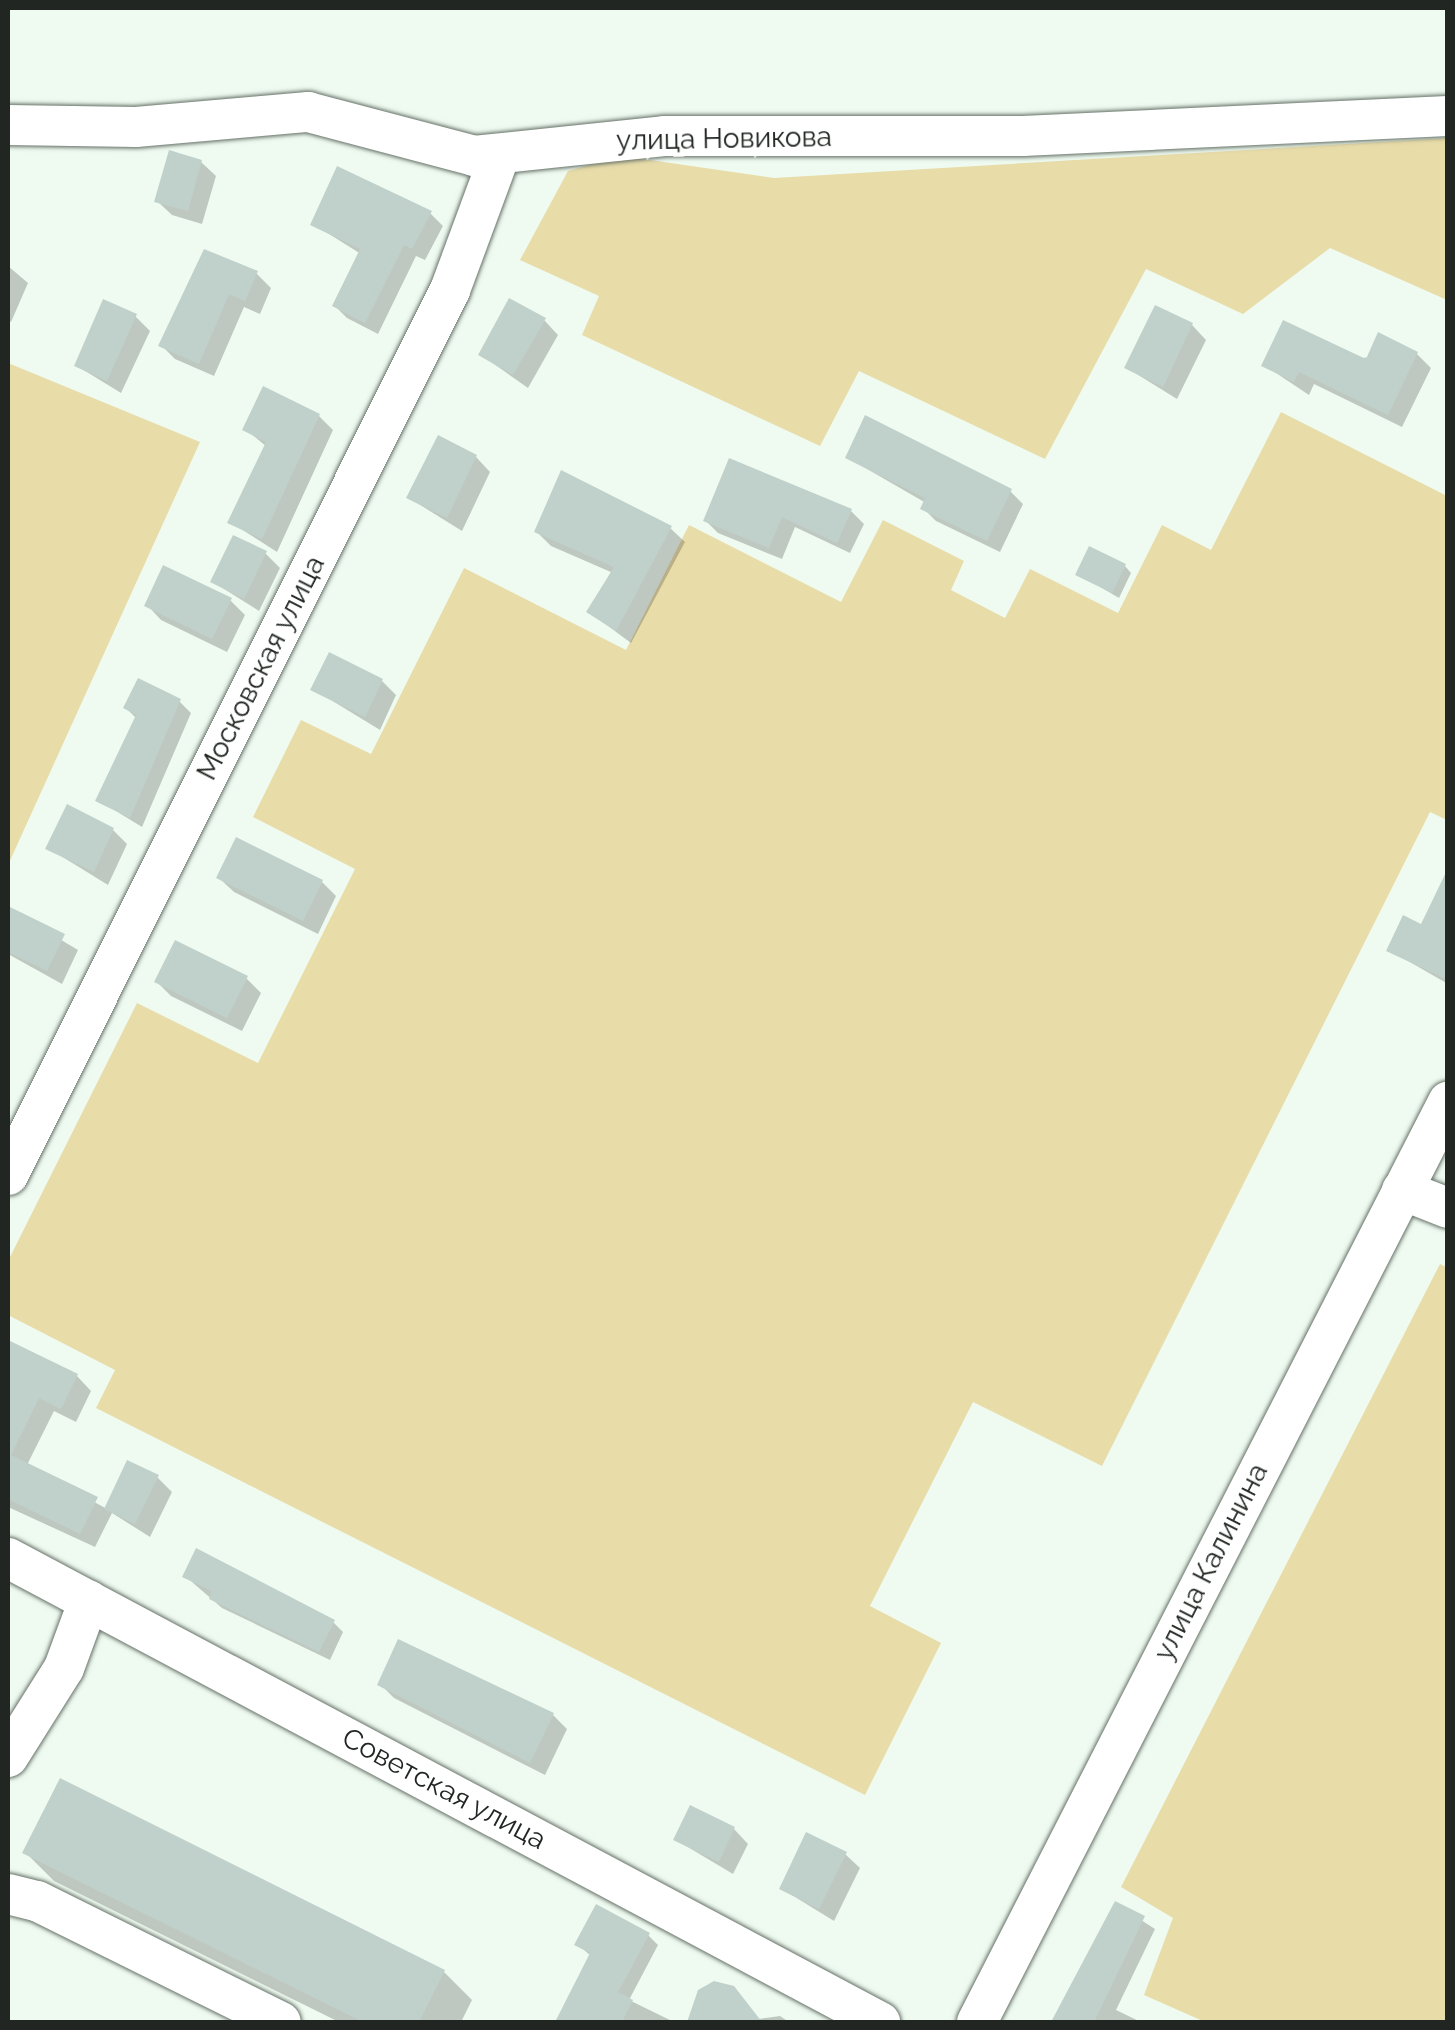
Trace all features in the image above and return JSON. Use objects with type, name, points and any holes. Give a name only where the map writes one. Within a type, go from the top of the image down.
[{"type":"street","name":"улица Новикова","points":[[8,125],[136,128],[308,112],[474,156],[664,136],[1023,136],[1448,116]]},
{"type":"street","name":"Московская улица","points":[[8,1175],[450,290],[500,155]]},
{"type":"street","name":"улица Калинина","points":[[977,2022],[1448,1102]]},
{"type":"street","points":[[1402,1190],[1448,1208]]},
{"type":"street","name":"Советская улица","points":[[8,1558],[880,2022]]},
{"type":"street","points":[[8,1758],[64,1668],[89,1600]]},
{"type":"street","points":[[8,1894],[37,1901],[281,2022]]},
{"type":"shaded area","points":[[1447,138],[1447,300],[1330,248],[1243,314],[1146,269],[1045,459],[859,371],[820,446],[582,335],[599,296],[520,260],[568,171],[622,156],[774,178]]},
{"type":"shaded area","points":[[8,363],[200,442],[8,865]]},
{"type":"shaded area","points":[[1281,412],[1447,496],[1447,820],[1430,812],[1102,1466],[973,1402],[870,1606],[941,1643],[865,1795],[96,1408],[115,1370],[8,1315],[8,1261],[137,1003],[258,1063],[355,869],[253,817],[301,720],[371,754],[464,568],[626,650],[689,525],[841,602],[883,520],[964,561],[951,590],[1005,618],[1030,569],[1118,613],[1162,525],[1211,550]]},
{"type":"shaded area","points":[[1440,1264],[1448,1268],[1447,2022],[1205,2022],[1144,1995],[1173,1918],[1121,1887]]},
{"type":"building","points":[[169,150],[202,160],[188,211],[154,202]]},
{"type":"building","points":[[337,166],[432,211],[412,249],[404,245],[365,323],[332,306],[360,249],[310,225]]},
{"type":"building","points":[[204,249],[258,271],[245,301],[229,294],[199,364],[158,346]]},
{"type":"building","points":[[509,298],[546,318],[513,375],[478,355]]},
{"type":"building","points":[[103,299],[137,314],[107,381],[74,366]]},
{"type":"building","points":[[1155,305],[1193,323],[1163,387],[1124,368]]},
{"type":"building","points":[[1283,320],[1366,359],[1378,332],[1418,352],[1388,415],[1299,372],[1294,382],[1261,366]]},
{"type":"building","points":[[263,386],[320,414],[262,539],[227,523],[266,442],[242,430]]},
{"type":"building","points":[[865,415],[1012,489],[987,541],[920,509],[925,498],[845,458]]},
{"type":"building","points":[[438,435],[477,455],[447,518],[406,498]]},
{"type":"building","points":[[729,458],[852,509],[837,543],[782,517],[769,548],[703,521]]},
{"type":"building","points":[[561,470],[672,526],[616,631],[586,612],[614,567],[534,532]]},
{"type":"building","points":[[233,535],[267,551],[244,599],[210,582]]},
{"type":"building","points":[[1089,546],[1126,564],[1112,593],[1075,575]]},
{"type":"building","points":[[163,565],[232,598],[212,639],[144,606]]},
{"type":"building","points":[[329,652],[383,679],[365,717],[310,690]]},
{"type":"building","points":[[138,678],[181,699],[130,818],[95,801],[136,715],[123,708]]},
{"type":"building","points":[[67,804],[114,828],[94,872],[45,849]]},
{"type":"building","points":[[236,837],[323,880],[303,921],[216,878]]},
{"type":"building","points":[[1448,868],[1448,980],[1386,951],[1403,915],[1421,924]]},
{"type":"building","points":[[8,906],[65,934],[47,971],[8,952]]},
{"type":"building","points":[[175,940],[248,976],[227,1018],[154,982]]},
{"type":"building","points":[[8,1340],[78,1374],[61,1409],[39,1398],[11,1455],[98,1497],[80,1534],[8,1499]]},
{"type":"building","points":[[127,1460],[159,1475],[135,1524],[104,1509]]},
{"type":"building","points":[[196,1548],[335,1620],[319,1652],[209,1599],[212,1591],[182,1577]]},
{"type":"building","points":[[398,1639],[554,1713],[530,1763],[377,1685]]},
{"type":"building","points":[[60,1778],[445,1970],[419,2022],[363,2022],[22,1853]]},
{"type":"building","points":[[690,1805],[735,1827],[719,1862],[673,1840]]},
{"type":"building","points":[[806,1832],[847,1852],[819,1909],[779,1889]]},
{"type":"building","points":[[1115,1901],[1145,1916],[1094,2022],[1051,2022]]},
{"type":"building","points":[[596,1904],[650,1933],[618,1992],[633,2000],[622,2022],[555,2022],[590,1953],[574,1945]]},
{"type":"building","points":[[714,1981],[734,1986],[762,2022],[687,2022],[698,1990]]}]
